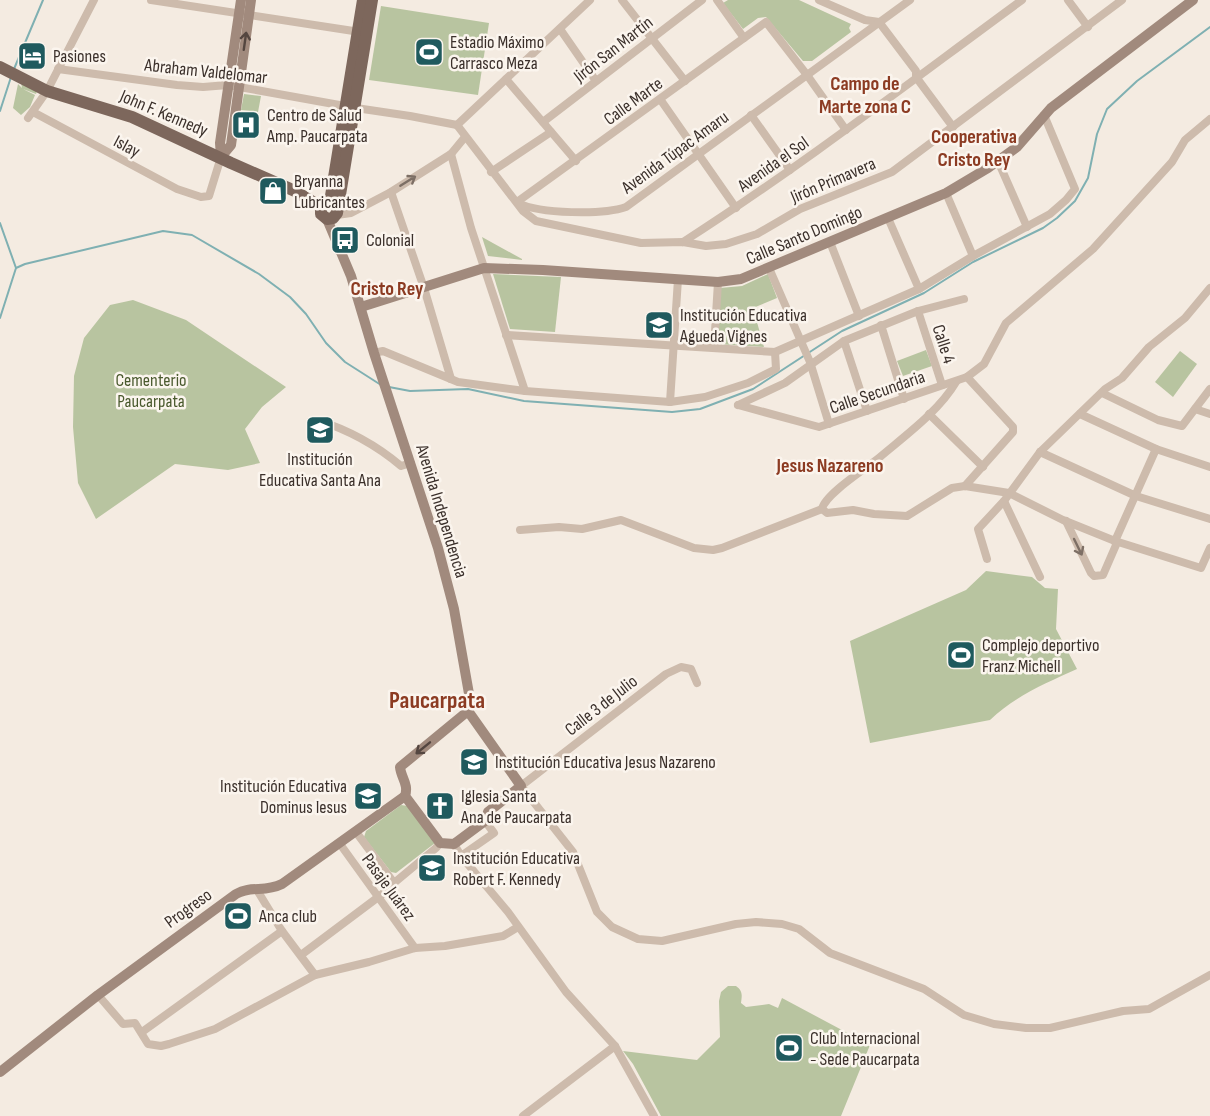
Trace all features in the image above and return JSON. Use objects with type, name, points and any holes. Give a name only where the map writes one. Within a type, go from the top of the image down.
[{"type":"main road","points":[[241,0],[244,14]]},
{"type":"main road","points":[[221,158],[231,145],[233,86],[244,14],[251,0]]},
{"type":"main road","points":[[363,0],[363,32]]},
{"type":"main road","points":[[331,212],[363,32],[372,0]]},
{"type":"main road","name":"Calle Santo Domingo","points":[[361,307],[484,268],[718,282],[741,279],[946,193],[998,161],[1017,147],[1044,115],[1193,0]]},
{"type":"main road","name":"John F. Kennedy","points":[[3,69],[47,91],[132,117],[295,191],[331,212]]},
{"type":"main road","name":"Avenida Independencia","points":[[331,212],[336,238],[351,276],[438,548],[454,609],[471,705],[468,711]]},
{"type":"main road","points":[[468,711],[521,786],[488,812],[485,821],[454,844],[440,843],[405,796],[406,783],[400,767],[468,711]]},
{"type":"main road","name":"Progreso","points":[[0,1072],[98,995],[236,894],[245,889],[257,890],[282,885],[405,796]]},
{"type":"street","points":[[47,91],[94,0]]},
{"type":"street","points":[[151,0],[363,32]]},
{"type":"street","points":[[517,202],[491,172],[457,125],[590,0]]},
{"type":"street","points":[[622,0],[685,81]]},
{"type":"street","name":"Jirón San Martín","points":[[543,122],[702,0]]},
{"type":"street","points":[[717,0],[744,38]]},
{"type":"street","points":[[819,0],[865,20],[879,22],[916,71],[916,77],[953,127]]},
{"type":"street","points":[[893,0],[899,8]]},
{"type":"street","name":"Avenida Túpac Amaru","points":[[517,202],[539,209],[600,212],[626,207],[910,0]]},
{"type":"street","name":"Avenida el Sol","points":[[683,242],[790,170],[1022,0]]},
{"type":"street","points":[[1068,0],[1088,27]]},
{"type":"street","name":"Jirón Primavera","points":[[517,202],[529,216],[544,224],[641,243],[683,242],[706,246],[726,244],[757,234],[800,209],[892,172],[1122,0]]},
{"type":"street","name":"Calle Marte","points":[[517,202],[765,22],[807,75]]},
{"type":"street","points":[[560,29],[596,81]]},
{"type":"street","name":"Abraham Valdelomar","points":[[58,69],[177,85],[233,86],[457,125]]},
{"type":"street","points":[[807,75],[846,130]]},
{"type":"street","points":[[506,79],[576,161]]},
{"type":"street","name":"Islay","points":[[47,91],[31,115],[177,189],[201,197],[209,196],[221,158]]},
{"type":"street","points":[[660,99],[735,208]]},
{"type":"street","points":[[751,115],[790,170]]},
{"type":"street","points":[[506,335],[775,352],[802,344],[919,289],[972,256],[1050,214],[1066,200],[1075,189],[1044,115]]},
{"type":"street","name":"Calle Secundaria","points":[[810,364],[785,383],[738,405],[816,427],[967,377],[984,364],[1006,323],[1093,249],[1172,162],[1185,140],[1210,119]]},
{"type":"street","points":[[491,172],[551,132]]},
{"type":"street","points":[[331,212],[351,213],[391,192],[451,154],[465,137]]},
{"type":"street","points":[[451,154],[484,268],[525,391]]},
{"type":"street","points":[[998,161],[1027,227]]},
{"type":"street","points":[[391,192],[424,288],[451,379]]},
{"type":"street","points":[[946,193],[972,256]]},
{"type":"street","points":[[888,218],[919,289]]},
{"type":"street","points":[[830,242],[859,316]]},
{"type":"street","points":[[769,268],[810,364],[829,424]]},
{"type":"street","points":[[670,402],[678,279]]},
{"type":"street","points":[[714,348],[718,282]]},
{"type":"street","points":[[987,558],[978,529],[1004,501],[1040,452],[1102,393],[1122,378],[1149,347],[1185,318],[1210,288]]},
{"type":"street","points":[[810,364],[844,341],[880,325],[964,298]]},
{"type":"street","name":"Calle 4","points":[[918,311],[942,386]]},
{"type":"street","points":[[880,325],[904,399]]},
{"type":"street","points":[[844,341],[867,411]]},
{"type":"street","points":[[374,353],[383,351],[451,379],[492,388],[670,402],[705,397],[748,383],[776,369],[775,352]]},
{"type":"street","points":[[964,486],[1013,432],[1013,428],[967,377]]},
{"type":"street","points":[[822,509],[823,503],[879,458],[948,396],[956,382]]},
{"type":"street","points":[[1102,393],[1158,420],[1182,426],[1210,388]]},
{"type":"street","points":[[1195,409],[1210,414]]},
{"type":"street","points":[[929,414],[983,467]]},
{"type":"street","points":[[1080,414],[1156,449],[1210,467]]},
{"type":"street","points":[[317,420],[345,429],[363,438],[401,466],[411,463]]},
{"type":"street","points":[[1066,521],[1091,573],[1094,576],[1103,575],[1156,449]]},
{"type":"street","points":[[1040,452],[1136,496],[1210,519]]},
{"type":"street","points":[[822,509],[827,513],[853,510],[907,516],[919,511],[952,488],[964,486],[1009,493],[1115,542],[1201,568],[1210,548]]},
{"type":"street","points":[[1004,501],[1040,577]]},
{"type":"street","points":[[520,530],[582,529],[621,520],[694,548],[713,550],[822,509]]},
{"type":"street","name":"Calle 3 de Julio","points":[[521,786],[666,674],[681,667],[691,669],[697,683]]},
{"type":"street","points":[[521,786],[573,852],[597,912],[612,927],[638,939],[662,941],[746,922],[782,924],[799,929],[838,956],[924,989],[964,1015],[994,1024],[1026,1028],[1050,1028],[1123,1011],[1149,1010],[1210,975]]},
{"type":"street","points":[[461,856],[494,833],[485,821]]},
{"type":"street","points":[[356,832],[394,883]]},
{"type":"street","points":[[301,955],[393,886],[440,843]]},
{"type":"street","name":"Pasaje Juárez","points":[[340,844],[415,948]]},
{"type":"street","points":[[454,844],[566,992],[615,1046],[654,1116]]},
{"type":"street","points":[[257,890],[282,931],[315,975]]},
{"type":"street","points":[[98,995],[123,1024],[135,1023],[148,1044],[160,1046],[215,1029],[315,975],[415,948],[445,946],[503,936],[518,927]]},
{"type":"street","points":[[142,1032],[282,931]]},
{"type":"street","points":[[523,1116],[615,1046]]},
{"type":"green space","points":[[728,0],[799,0],[851,24],[849,28],[851,32],[812,61],[803,61],[766,17],[758,18],[743,29],[723,3]]},
{"type":"green space","name":"Estadio Máximo Carrasco Meza","points":[[381,6],[489,23],[478,95],[369,80]]},
{"type":"green space","points":[[21,82],[37,91],[36,94],[23,89],[35,95],[30,107],[21,115],[13,108],[18,84],[22,88]]},
{"type":"green space","points":[[244,94],[261,96],[258,112],[241,110]]},
{"type":"green space","points":[[482,237],[522,259],[522,260],[488,256]]},
{"type":"green space","points":[[493,274],[561,277],[555,332],[510,329]]},
{"type":"green space","points":[[768,274],[777,298],[753,308],[764,347],[717,344],[720,288],[742,286]]},
{"type":"green space","name":"Cementerio Paucarpata","points":[[133,300],[186,320],[286,387],[262,407],[245,429],[260,463],[228,470],[175,464],[96,519],[78,483],[73,427],[74,376],[84,338],[110,305]]},
{"type":"green space","points":[[926,350],[932,366],[903,376],[897,361]]},
{"type":"green space","points":[[1180,351],[1197,364],[1173,397],[1155,382]]},
{"type":"green space","name":"Complejo deportivo Franz Michell","points":[[986,571],[1032,577],[1045,588],[1058,589],[1056,629],[1077,669],[1020,697],[990,720],[870,743],[850,641],[966,590]]},
{"type":"green space","points":[[401,805],[408,806],[435,843],[396,873],[391,872],[364,837],[366,831]]},
{"type":"green space","name":"Club Internacional - Sede Paucarpata","points":[[728,986],[736,986],[740,990],[741,1003],[746,1007],[769,1004],[778,1008],[782,998],[870,1045],[841,1116],[661,1116],[633,1064],[623,1051],[697,1060],[720,1037],[719,1001],[721,992]]},
{"type":"waterway","points":[[14,69],[43,0]]},
{"type":"waterway","points":[[389,387],[410,391],[468,389],[524,401],[672,412],[700,409],[753,389],[842,331],[924,293],[973,262],[1043,228],[1057,218],[1075,201],[1088,178],[1097,134],[1107,109],[1137,81],[1210,27]]},
{"type":"waterway","points":[[0,111],[11,77]]},
{"type":"waterway","points":[[0,223],[16,268],[0,318]]},
{"type":"waterway","points":[[16,268],[163,231],[192,235],[259,274],[290,297],[306,314],[326,343],[345,362],[381,385]]},
{"type":"place","name":"Estadio Máximo Carrasco Meza","points":[[429,52]]},
{"type":"place","name":"Pasiones","points":[[32,56]]},
{"type":"place","name":"Centro de Salud Amp. Paucarpata","points":[[246,125]]},
{"type":"place","name":"Bryanna Lubricantes","points":[[273,191]]},
{"type":"place","name":"Colonial","points":[[345,240]]},
{"type":"place","name":"Institución Educativa Agueda Vignes","points":[[659,325]]},
{"type":"place","name":"Institución Educativa Santa Ana","points":[[320,430]]},
{"type":"place","name":"Complejo deportivo Franz Michell","points":[[961,655]]},
{"type":"place","name":"Institución Educativa Jesus Nazareno","points":[[474,762]]},
{"type":"place","name":"Institución Educativa Dominus Iesus","points":[[368,796]]},
{"type":"place","name":"Iglesia Santa Ana de Paucarpata","points":[[440,806]]},
{"type":"place","name":"Institución Educativa Robert F. Kennedy","points":[[432,868]]},
{"type":"place","name":"Anca club","points":[[238,916]]},
{"type":"place","name":"Club Internacional - Sede Paucarpata","points":[[789,1048]]},
{"type":"district","name":"Campo de Marte zona C","points":[[865,94]]},
{"type":"district","name":"Cooperativa Cristo Rey","points":[[974,148]]},
{"type":"district","name":"Cristo Rey","points":[[387,288]]},
{"type":"district","name":"Jesus Nazareno","points":[[830,465]]},
{"type":"district","name":"Paucarpata","points":[[437,700]]}]
